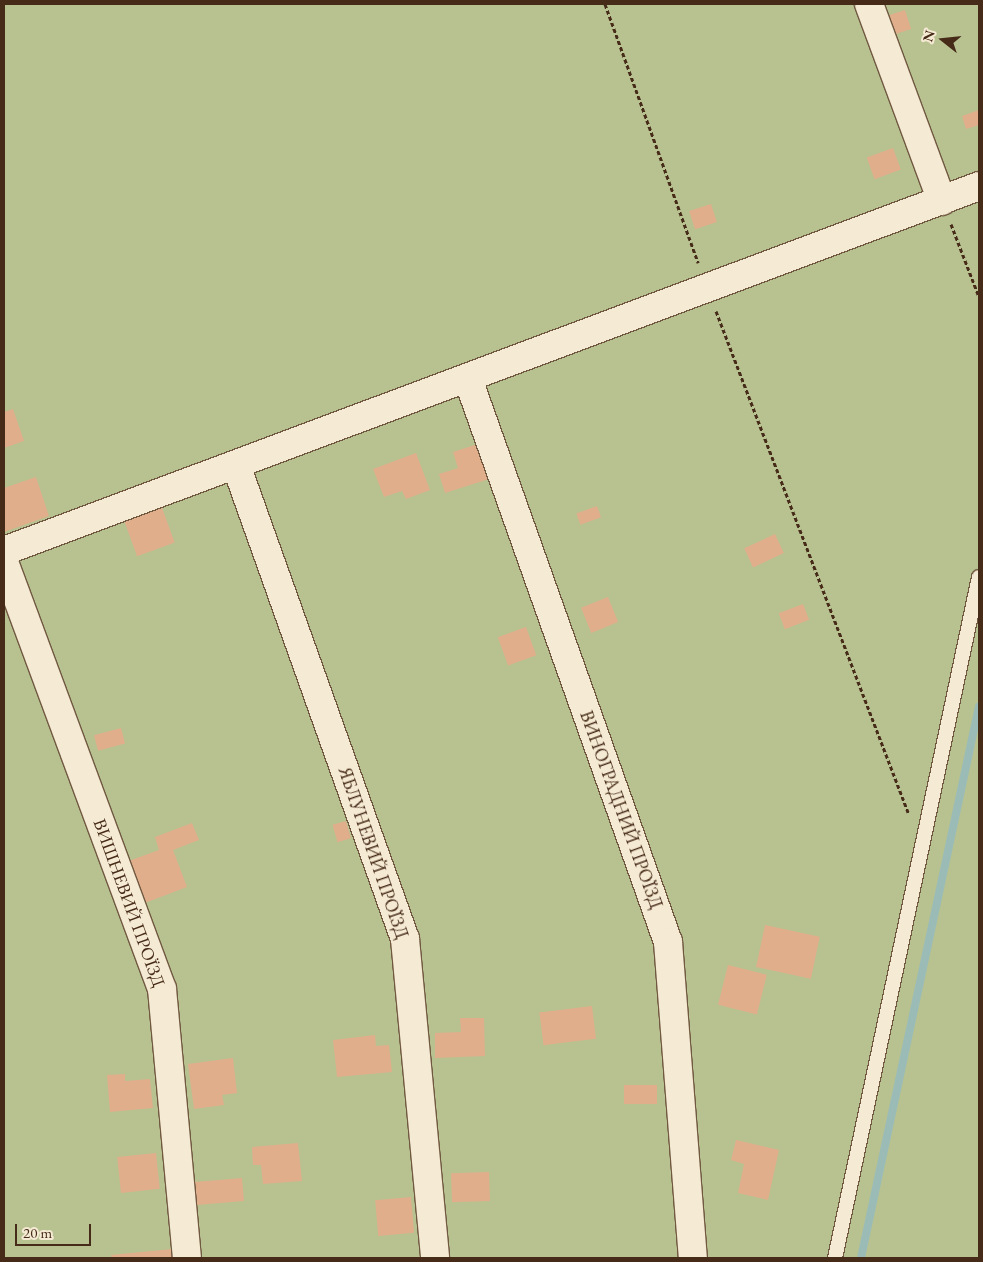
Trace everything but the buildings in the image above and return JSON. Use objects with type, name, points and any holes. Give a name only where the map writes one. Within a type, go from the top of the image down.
[{"type":"street","points":[[869,4],[942,201]]},
{"type":"street","points":[[4,551],[708,290],[979,186]]},
{"type":"street","name":"ВИНОГРАДНИЙ ПРОЇЗД","points":[[468,379],[668,942],[692,1258]]},
{"type":"street","name":"ЯБЛУНЕВИЙ ПРОЇЗД","points":[[236,465],[405,939],[435,1258]]},
{"type":"street","name":"ВИШНЕВИЙ ПРОЇЗД","points":[[4,562],[162,988],[187,1258]]},
{"type":"lane","points":[[835,1258],[979,577]]},
{"type":"path","points":[[605,4],[708,290],[922,847]]},
{"type":"path","points":[[942,201],[979,297]]},
{"type":"green space","points":[[4,4],[979,4],[979,1258],[4,1258]]},
{"type":"waterway","points":[[861,1258],[979,706]]}]
